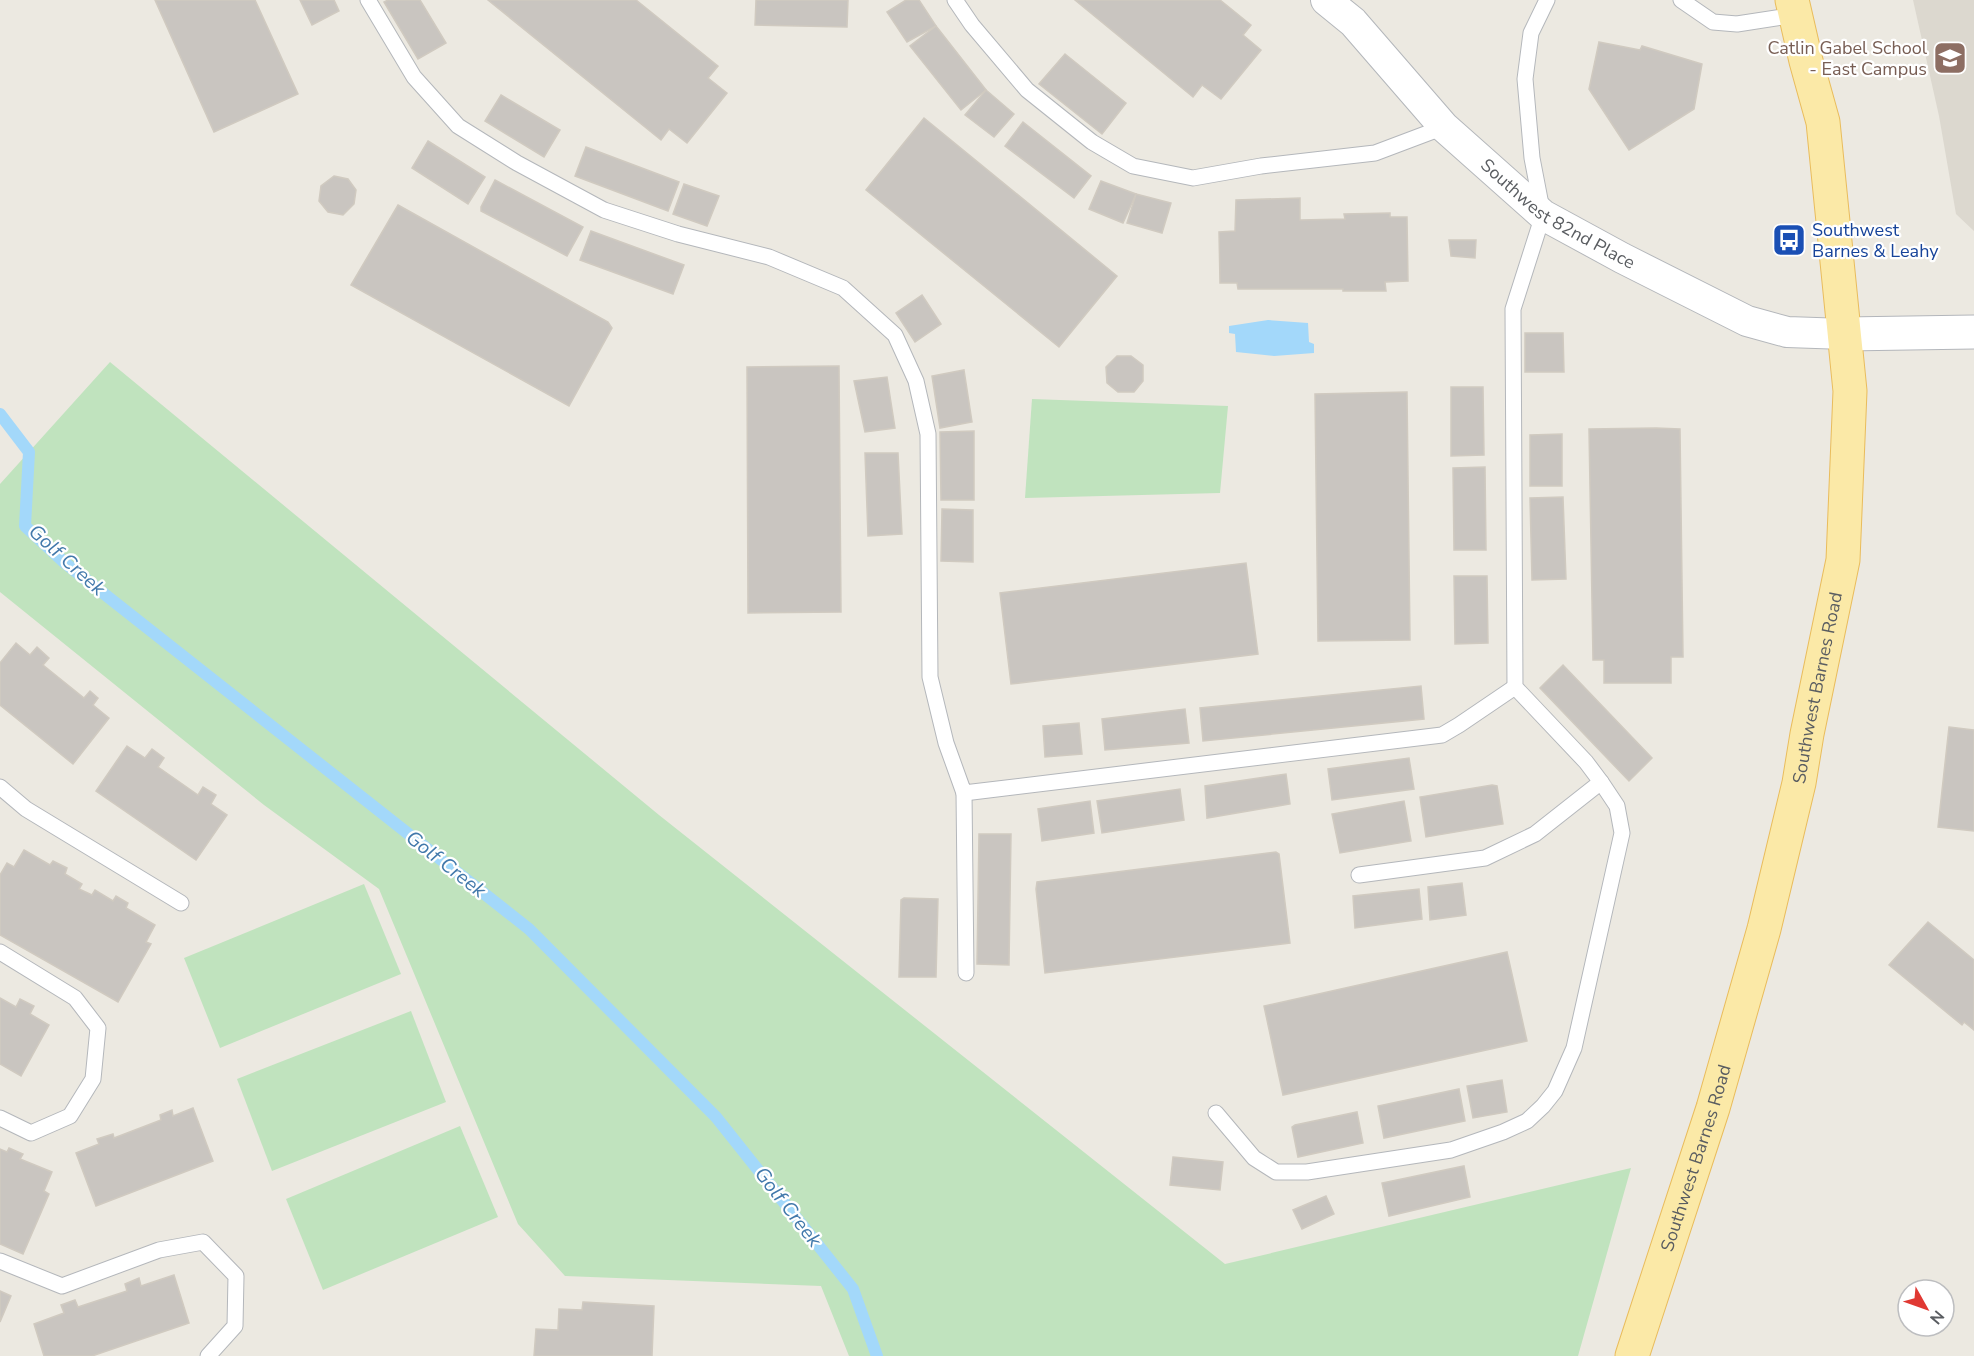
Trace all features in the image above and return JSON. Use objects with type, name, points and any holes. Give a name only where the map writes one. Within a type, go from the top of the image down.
[{"type":"main road","name":"Southwest Barnes Road","points":[[1632,1356],[1686,1195],[1739,1021],[1767,919],[1799,783],[1843,560],[1850,391],[1845,334],[1823,122],[1794,7]]},
{"type":"street","name":"Southwest 82nd Place","points":[[1326,0],[1353,22],[1444,127],[1543,215],[1747,321],[1787,333],[1845,334]]},
{"type":"street","points":[[1845,334],[1974,333]]},
{"type":"lane","points":[[368,0],[414,77],[458,126],[517,163],[604,210],[678,234],[769,257],[843,288],[895,335],[916,381],[927,434],[930,677],[945,743],[964,793],[966,973]]},
{"type":"lane","points":[[955,0],[972,25],[1027,90],[1092,142],[1133,166],[1193,178],[1262,166],[1375,153],[1444,127]]},
{"type":"lane","points":[[1216,1113],[1254,1158],[1276,1172],[1307,1172],[1451,1150],[1527,1121],[1556,1091],[1574,1048],[1622,834],[1617,806],[1601,782],[1586,762],[1515,687],[1514,309],[1543,215],[1532,158],[1525,79],[1532,33],[1547,0]]},
{"type":"lane","points":[[1682,0],[1713,22],[1737,24],[1794,7]]},
{"type":"lane","points":[[964,793],[1442,735],[1515,687]]},
{"type":"lane","points":[[1359,875],[1485,858],[1535,834],[1601,782]]},
{"type":"lane","points":[[0,787],[26,809],[182,903]]},
{"type":"lane","points":[[0,952],[75,998],[98,1028],[93,1079],[70,1116],[31,1133],[0,1118]]},
{"type":"lane","points":[[0,1261],[62,1287],[159,1250],[203,1242],[236,1276],[236,1326],[208,1356]]},
{"type":"shaded area","name":"Catlin Gabel School - East Campus","points":[[1913,0],[1974,0],[1974,231],[1956,214],[1939,116]]},
{"type":"green space","points":[[110,362],[659,815],[1225,1264],[1631,1168],[1578,1356],[849,1356],[821,1286],[565,1276],[518,1224],[379,889],[264,805],[0,592],[0,484]]},
{"type":"green space","points":[[1032,399],[1228,406],[1220,493],[1025,498]]},
{"type":"green space","points":[[364,884],[401,974],[220,1048],[184,958]]},
{"type":"green space","points":[[411,1011],[446,1102],[272,1171],[237,1079]]},
{"type":"green space","points":[[460,1126],[498,1217],[323,1290],[286,1199]]},
{"type":"water","points":[[1268,320],[1308,323],[1309,342],[1314,344],[1314,353],[1274,356],[1236,352],[1235,334],[1229,333],[1229,326]]},
{"type":"building","points":[[155,0],[255,0],[298,94],[214,132]]},
{"type":"building","points":[[300,0],[334,0],[339,11],[312,25]]},
{"type":"building","points":[[420,0],[446,43],[418,59],[384,2]]},
{"type":"building","points":[[488,0],[636,0],[718,66],[708,78],[727,93],[687,143],[669,129],[661,140]]},
{"type":"building","points":[[756,0],[848,0],[847,27],[755,25]]},
{"type":"building","points":[[906,0],[919,0],[936,26],[907,42],[887,12]]},
{"type":"building","points":[[1075,0],[1220,0],[1251,25],[1243,35],[1261,50],[1221,99],[1202,85],[1193,97]]},
{"type":"building","points":[[936,26],[986,90],[961,110],[910,46]]},
{"type":"building","points":[[1599,42],[1640,50],[1642,46],[1702,64],[1694,109],[1629,150],[1589,89]]},
{"type":"building","points":[[1065,54],[1126,103],[1102,134],[1039,84]]},
{"type":"building","points":[[986,90],[1014,114],[994,137],[965,115]]},
{"type":"building","points":[[501,95],[560,130],[544,157],[485,121]]},
{"type":"building","points":[[924,118],[1117,276],[1059,347],[866,190]]},
{"type":"building","points":[[1023,122],[1091,176],[1074,198],[1005,146]]},
{"type":"building","points":[[428,141],[485,177],[468,204],[412,168]]},
{"type":"building","points":[[586,147],[679,182],[668,211],[575,176]]},
{"type":"building","points":[[334,176],[348,179],[356,190],[354,204],[343,215],[328,212],[319,201],[321,186]]},
{"type":"building","points":[[495,180],[583,227],[567,256],[481,211]]},
{"type":"building","points":[[1101,181],[1136,194],[1123,223],[1089,209]]},
{"type":"building","points":[[684,184],[719,196],[707,226],[673,214]]},
{"type":"building","points":[[1136,194],[1171,203],[1162,233],[1127,223]]},
{"type":"building","points":[[1300,198],[1300,220],[1345,219],[1344,214],[1390,213],[1390,217],[1407,217],[1408,281],[1385,282],[1386,291],[1238,289],[1237,283],[1220,283],[1219,232],[1235,231],[1236,200]]},
{"type":"building","points":[[398,205],[608,322],[612,328],[569,406],[351,285]]},
{"type":"building","points":[[591,231],[684,265],[673,294],[580,260]]},
{"type":"building","points":[[1449,240],[1476,240],[1475,258],[1451,256]]},
{"type":"building","points":[[922,295],[941,324],[915,342],[896,313]]},
{"type":"building","points":[[1525,333],[1563,333],[1564,372],[1525,372]]},
{"type":"building","points":[[1117,356],[1131,356],[1143,365],[1143,381],[1134,392],[1118,392],[1107,383],[1106,367]]},
{"type":"building","points":[[839,366],[841,612],[748,613],[747,367]]},
{"type":"building","points":[[964,370],[972,422],[940,428],[932,376]]},
{"type":"building","points":[[887,377],[895,428],[865,432],[854,381]]},
{"type":"building","points":[[1451,387],[1483,387],[1484,455],[1451,456]]},
{"type":"building","points":[[1407,392],[1410,640],[1318,641],[1315,394]]},
{"type":"building","points":[[1589,429],[1680,429],[1683,657],[1671,657],[1671,683],[1604,683],[1604,660],[1593,660]]},
{"type":"building","points":[[974,431],[974,500],[941,500],[940,432]]},
{"type":"building","points":[[1562,434],[1562,486],[1530,486],[1530,435]]},
{"type":"building","points":[[865,453],[898,453],[902,534],[868,536]]},
{"type":"building","points":[[1485,467],[1486,550],[1454,550],[1453,468]]},
{"type":"building","points":[[1563,497],[1566,579],[1532,580],[1530,498]]},
{"type":"building","points":[[942,509],[973,510],[973,562],[941,561]]},
{"type":"building","points":[[1246,563],[1258,654],[1011,684],[1000,593]]},
{"type":"building","points":[[1454,576],[1487,576],[1488,643],[1455,644]]},
{"type":"building","points":[[16,643],[30,655],[37,647],[49,658],[43,665],[84,698],[90,691],[98,698],[93,705],[109,718],[73,764],[0,705],[0,663]]},
{"type":"building","points":[[1563,665],[1652,758],[1629,781],[1540,688]]},
{"type":"building","points":[[1421,686],[1424,719],[1203,741],[1200,708]]},
{"type":"building","points":[[1185,709],[1189,743],[1105,750],[1102,719]]},
{"type":"building","points":[[1079,723],[1082,754],[1045,757],[1043,726]]},
{"type":"building","points":[[1949,727],[1974,730],[1974,831],[1938,827]]},
{"type":"building","points":[[127,746],[145,758],[152,749],[164,758],[158,767],[198,795],[203,787],[216,795],[211,804],[227,815],[196,860],[96,791]]},
{"type":"building","points":[[1409,758],[1414,789],[1332,800],[1328,769]]},
{"type":"building","points":[[1286,774],[1290,804],[1207,818],[1205,786]]},
{"type":"building","points":[[1497,786],[1503,824],[1426,837],[1420,797]]},
{"type":"building","points":[[1180,789],[1184,820],[1102,833],[1097,801]]},
{"type":"building","points":[[1090,801],[1094,833],[1042,841],[1038,809]]},
{"type":"building","points":[[1404,801],[1411,841],[1340,853],[1332,814]]},
{"type":"building","points":[[979,834],[1011,834],[1009,965],[977,964]]},
{"type":"building","points":[[24,850],[50,865],[53,861],[67,868],[65,874],[82,884],[79,889],[92,895],[95,890],[113,901],[116,896],[128,903],[126,908],[155,925],[146,942],[151,944],[118,1002],[0,935],[0,875],[7,863],[14,867]]},
{"type":"building","points":[[1276,852],[1279,854],[1290,943],[1045,973],[1037,882]]},
{"type":"building","points":[[1462,883],[1466,915],[1430,920],[1428,887]]},
{"type":"building","points":[[1419,889],[1422,919],[1355,928],[1353,896]]},
{"type":"building","points":[[904,898],[938,899],[936,977],[899,977],[901,900]]},
{"type":"building","points":[[1928,922],[1974,960],[1974,1030],[1964,1022],[1962,1025],[1889,965]]},
{"type":"building","points":[[1507,952],[1527,1041],[1283,1095],[1264,1006]]},
{"type":"building","points":[[0,998],[16,1007],[20,999],[34,1006],[30,1014],[49,1025],[21,1076],[0,1064]]},
{"type":"building","points":[[1502,1080],[1507,1112],[1473,1118],[1467,1086]]},
{"type":"building","points":[[1459,1089],[1465,1121],[1384,1138],[1378,1106]]},
{"type":"building","points":[[193,1108],[213,1161],[96,1206],[76,1153],[99,1144],[97,1139],[113,1134],[114,1138],[161,1120],[160,1115],[172,1110],[173,1116]]},
{"type":"building","points":[[1357,1112],[1363,1143],[1298,1157],[1292,1127]]},
{"type":"building","points":[[9,1148],[23,1154],[20,1159],[52,1172],[44,1191],[49,1194],[23,1254],[0,1244],[0,1149],[7,1152]]},
{"type":"building","points":[[1173,1157],[1223,1162],[1220,1190],[1170,1185]]},
{"type":"building","points":[[1464,1166],[1470,1197],[1389,1216],[1382,1183]]},
{"type":"building","points":[[1326,1196],[1334,1214],[1302,1229],[1293,1210]]},
{"type":"building","points":[[174,1275],[189,1323],[92,1356],[44,1356],[34,1324],[64,1313],[61,1305],[75,1300],[78,1307],[127,1291],[125,1284],[139,1278],[141,1286]]},
{"type":"building","points":[[0,1291],[11,1296],[0,1322]]},
{"type":"building","points":[[583,1302],[654,1306],[652,1356],[534,1356],[536,1329],[558,1330],[559,1309],[582,1310]]},
{"type":"waterway","name":"Golf Creek","points":[[0,414],[29,452],[25,526],[65,563],[529,929],[716,1117],[853,1289],[877,1356]]},
{"type":"place","name":"Catlin Gabel School - East Campus","points":[[1950,58]]},
{"type":"place","name":"Southwest Barnes & Leahy","points":[[1789,240]]}]
